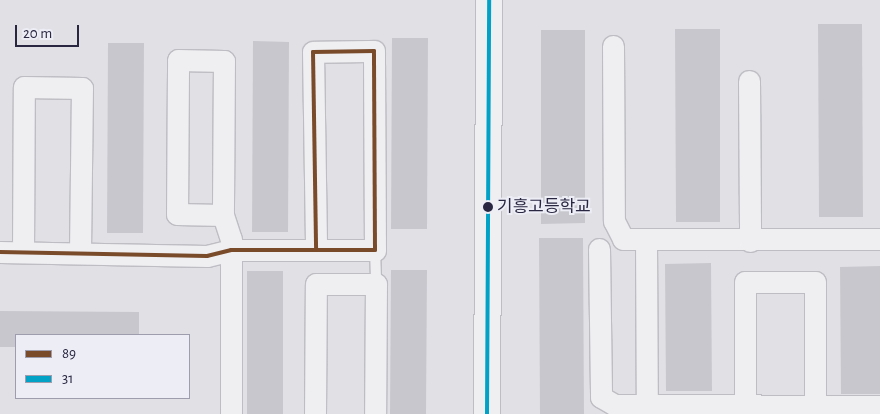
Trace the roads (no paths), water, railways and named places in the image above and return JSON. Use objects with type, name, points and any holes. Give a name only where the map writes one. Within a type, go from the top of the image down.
[{"type":"street","points":[[487,414],[488,0]]},
{"type":"street","points":[[613,46],[614,221],[623,239],[646,241],[880,239]]},
{"type":"street","points":[[0,252],[80,252],[208,256],[231,250],[316,250],[375,250],[374,51],[313,52],[316,250]]},
{"type":"street","points":[[223,215],[177,214],[178,60],[224,61],[223,215],[231,250],[231,414]]},
{"type":"street","points":[[749,81],[750,240]]},
{"type":"street","points":[[23,252],[24,87],[82,88],[80,252]]},
{"type":"street","points":[[646,241],[647,408]]},
{"type":"street","points":[[599,249],[601,397],[607,410],[647,408],[708,411],[745,406],[880,406]]},
{"type":"street","points":[[745,406],[745,282],[815,282],[815,406]]},
{"type":"street","points":[[315,414],[316,284],[376,284],[375,414]]},
{"type":"lane","points":[[375,250],[376,284]]},
{"type":"place","name":"기흥고등학교","points":[[488,207]]}]
